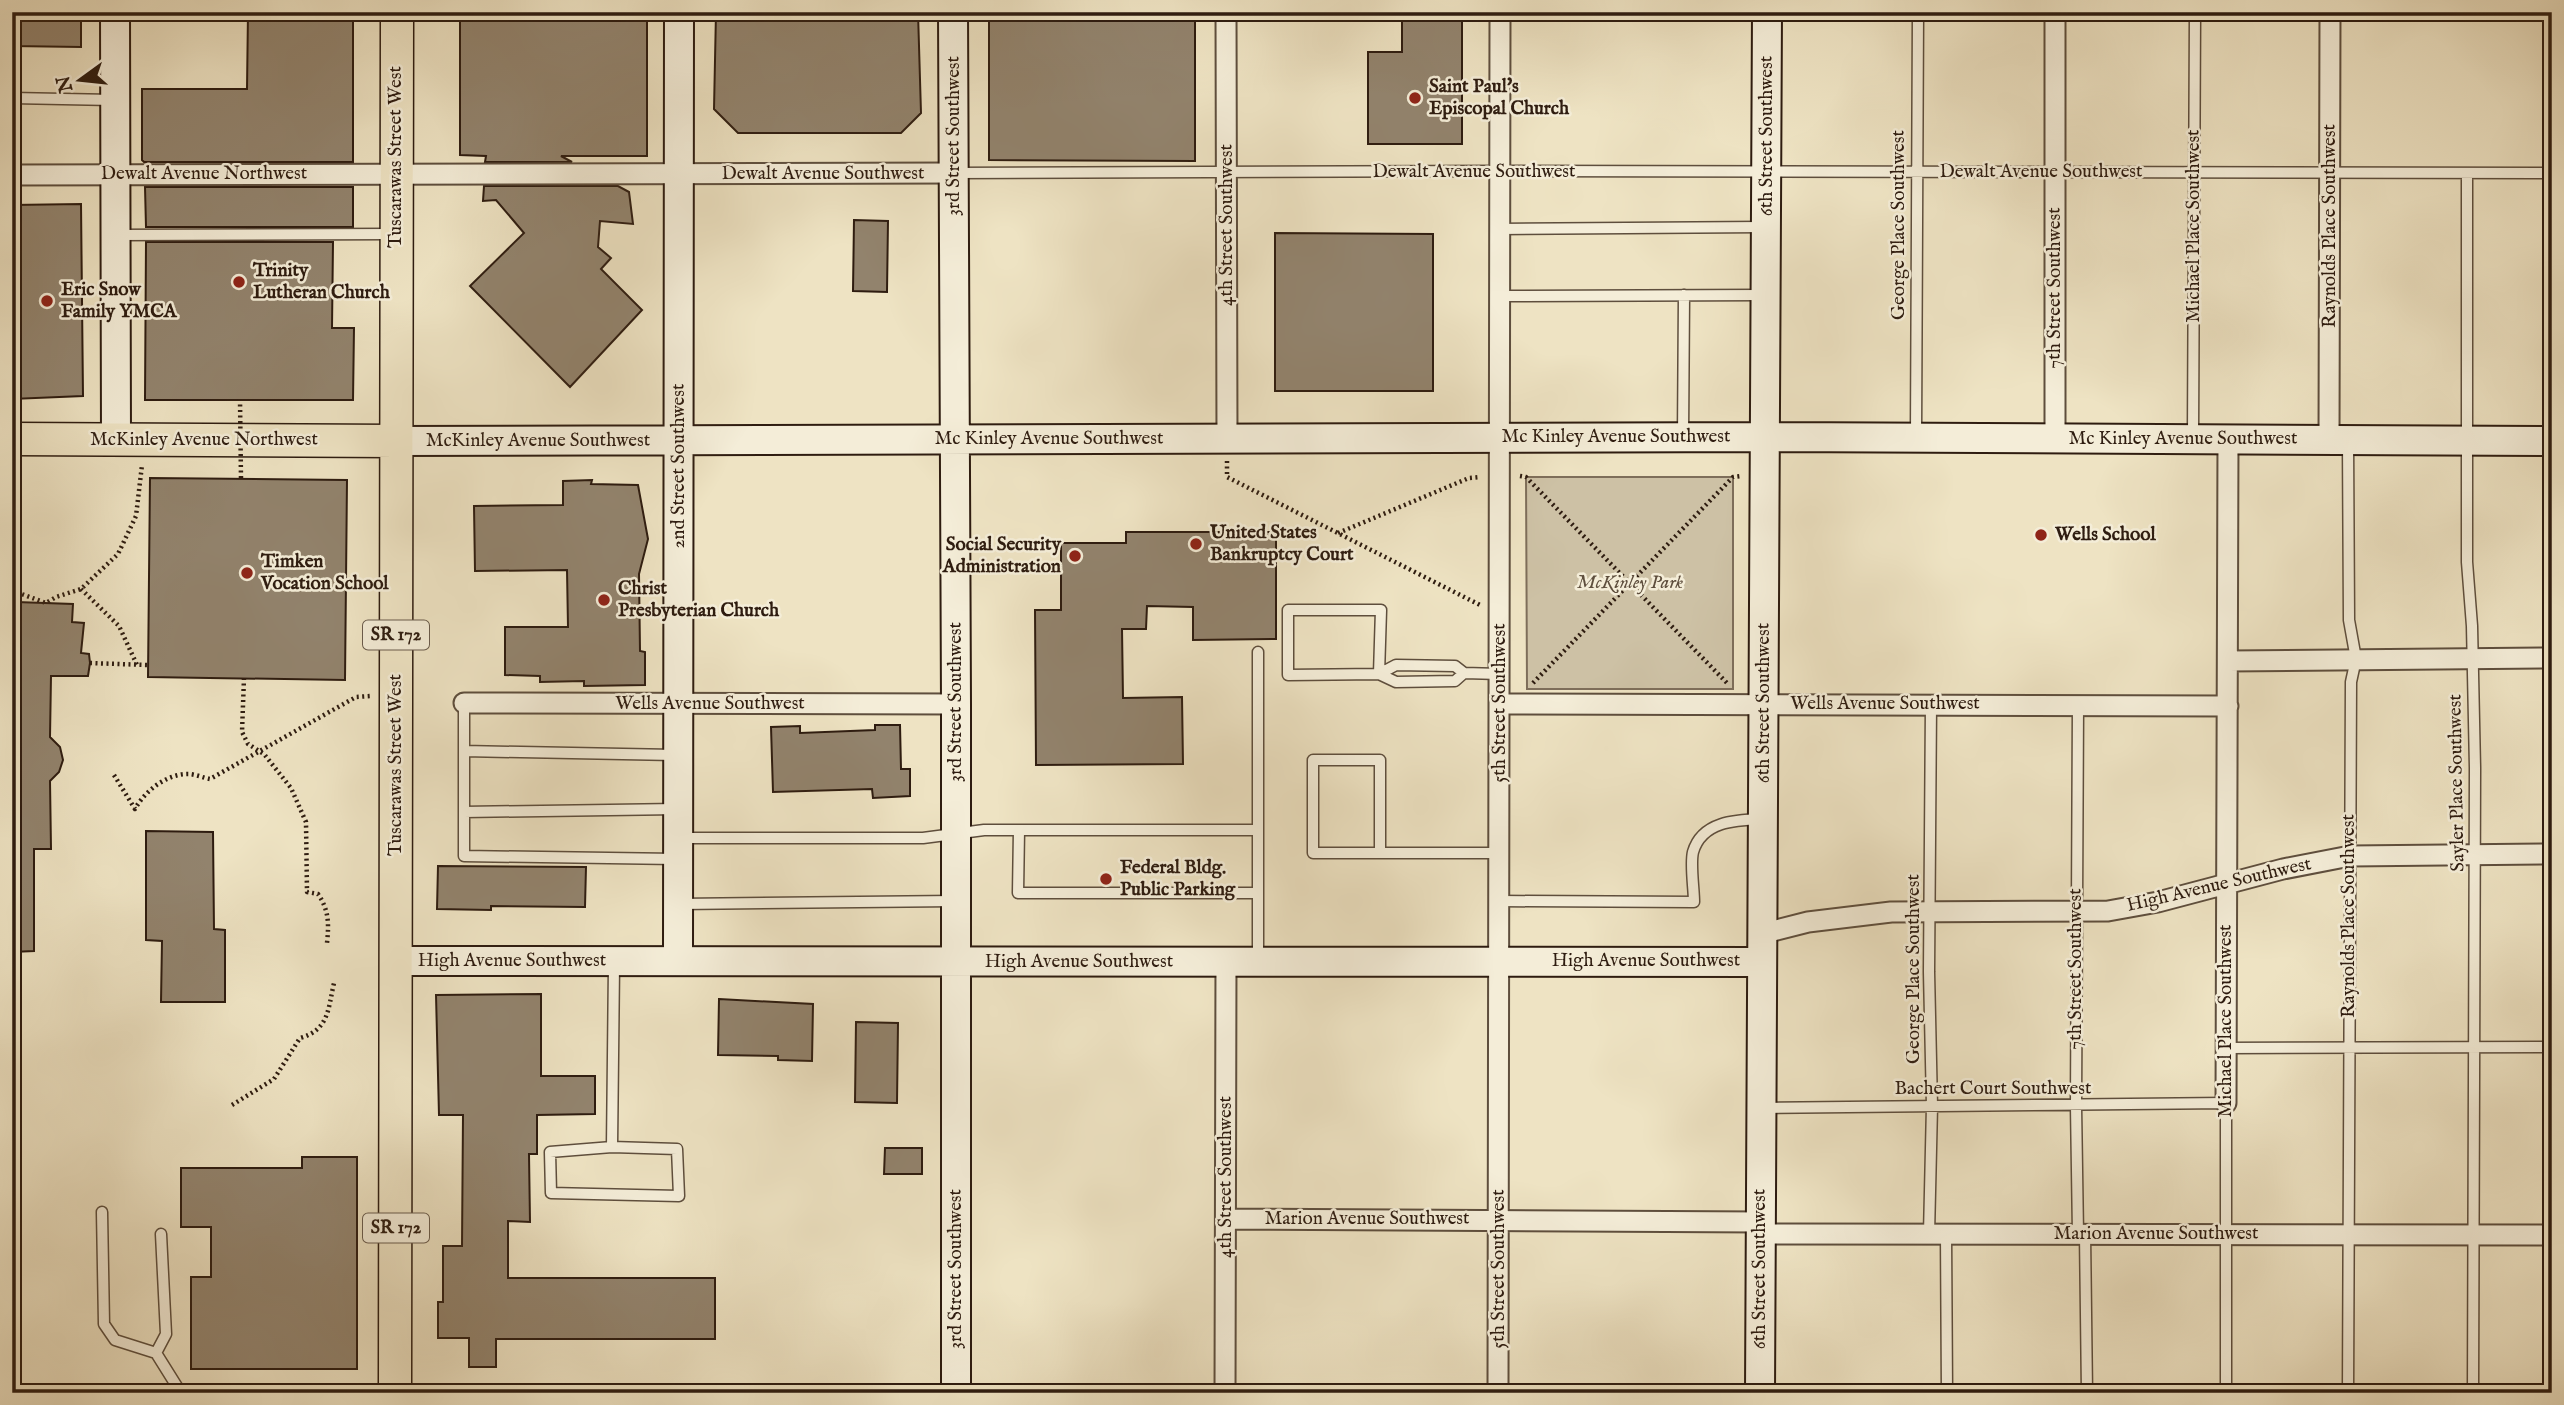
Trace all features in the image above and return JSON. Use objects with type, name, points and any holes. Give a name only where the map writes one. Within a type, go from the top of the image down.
[{"type":"main road","name":"Tuscarawas Street West","points":[[396,1393],[397,12]]},
{"type":"main road","name":"McKinley Avenue Northwest","points":[[12,439],[396,441]]},
{"type":"street","points":[[115,12],[115,235],[130,439]]},
{"type":"street","name":"2nd Street Southwest","points":[[678,961],[679,12]]},
{"type":"street","name":"3rd Street Southwest","points":[[953,12],[956,1393]]},
{"type":"street","name":"4th Street Southwest","points":[[1226,12],[1227,438]]},
{"type":"street","name":"5th Street Southwest","points":[[1498,1393],[1501,853],[1500,12]]},
{"type":"street","name":"6th Street Southwest","points":[[1760,1393],[1767,12]]},
{"type":"street","name":"7th Street Southwest","points":[[2055,12],[2055,439]]},
{"type":"street","name":"Raynolds Place Southwest","points":[[2330,12],[2329,172],[2339,440]]},
{"type":"street","name":"Dewalt Avenue Southwest","points":[[397,174],[954,173]]},
{"type":"street","name":"Dewalt Avenue Northwest","points":[[12,175],[397,174]]},
{"type":"street","name":"Mc Kinley Avenue Southwest","points":[[680,440],[1766,437],[2552,441]]},
{"type":"street","name":"Michael Place Southwest","points":[[2226,1103],[2228,439]]},
{"type":"street","name":"McKinley Avenue Southwest","points":[[396,441],[680,440]]},
{"type":"street","points":[[2228,661],[2552,658]]},
{"type":"street","name":"Wells Avenue Southwest","points":[[1500,704],[1764,698],[1931,704],[2228,706]]},
{"type":"street","name":"Wells Avenue Southwest","points":[[464,703],[956,704]]},
{"type":"street","name":"High Avenue Southwest","points":[[396,961],[1500,961],[1761,948],[1808,922],[1861,914],[2108,911],[2158,902],[2283,869],[2350,856],[2552,854]]},
{"type":"street","name":"4th Street Southwest","points":[[1225,1393],[1226,961]]},
{"type":"street","name":"Marion Avenue Southwest","points":[[1226,1219],[1499,1219],[1937,1234],[2552,1235]]},
{"type":"lane","name":"George Place Southwest","points":[[1916,438],[1918,12]]},
{"type":"lane","name":"Michael Place Southwest","points":[[2193,439],[2194,12]]},
{"type":"lane","points":[[12,98],[115,100]]},
{"type":"lane","name":"Dewalt Avenue Southwest","points":[[954,173],[2552,173]]},
{"type":"lane","name":"Sayler Place Southwest","points":[[2467,173],[2467,562],[2473,658],[2475,855],[2473,1393]]},
{"type":"lane","points":[[1499,229],[1767,227]]},
{"type":"lane","points":[[115,235],[396,234]]},
{"type":"lane","points":[[1683,437],[1684,295]]},
{"type":"lane","points":[[1499,296],[1766,295]]},
{"type":"lane","name":"Raynolds Place Southwest","points":[[2339,440],[2349,620],[2356,659],[2351,681],[2348,1393]]},
{"type":"lane","points":[[1379,674],[1381,610],[1288,610],[1288,675],[1379,674],[1396,682],[1455,681],[1464,673]]},
{"type":"lane","points":[[1258,652],[1258,961]]},
{"type":"lane","points":[[1379,674],[1396,665],[1455,666],[1464,673],[1500,674]]},
{"type":"lane","points":[[464,703],[464,856],[923,838],[984,830],[1258,830]]},
{"type":"lane","name":"George Place Southwest","points":[[1931,704],[1932,1106],[1947,1393]]},
{"type":"lane","name":"7th Street Southwest","points":[[2078,705],[2076,1106],[2087,1393]]},
{"type":"lane","points":[[464,751],[678,755]]},
{"type":"lane","points":[[1380,853],[1380,760],[1313,760],[1313,853],[1380,853],[1501,853]]},
{"type":"lane","points":[[464,812],[679,809]]},
{"type":"lane","points":[[1500,901],[1694,902],[1693,853],[1706,831],[1730,820],[1763,819]]},
{"type":"lane","points":[[1019,830],[1018,893],[1257,893]]},
{"type":"lane","points":[[678,904],[956,901]]},
{"type":"lane","points":[[612,1147],[614,961]]},
{"type":"lane","points":[[2226,1048],[2552,1047]]},
{"type":"lane","name":"Michael Place Southwest","points":[[2226,1103],[2226,1393]]},
{"type":"lane","name":"Bachert Court Southwest","points":[[1761,1108],[2226,1103]]},
{"type":"lane","points":[[612,1147],[677,1149],[679,1196],[551,1193],[550,1152],[612,1147]]},
{"type":"lane","points":[[102,1212],[104,1324],[115,1340],[156,1353],[181,1393]]},
{"type":"lane","points":[[156,1353],[166,1334],[161,1234]]},
{"type":"path","points":[[240,399],[241,479]]},
{"type":"path","points":[[1227,438],[1227,477],[1499,615]]},
{"type":"path","points":[[12,594],[16,592],[46,603],[82,589],[118,554],[135,516],[130,439]]},
{"type":"path","points":[[1522,704],[1522,693],[1733,477],[1765,475]]},
{"type":"path","points":[[1338,533],[1469,478],[1526,477],[1736,693],[1764,698]]},
{"type":"path","points":[[82,589],[119,626],[137,665]]},
{"type":"path","points":[[90,663],[148,665]]},
{"type":"path","points":[[244,678],[242,732],[247,744],[260,751],[291,788],[306,822],[307,892],[318,894],[325,904],[329,921],[327,943]]},
{"type":"path","points":[[114,775],[135,809],[141,797],[164,780],[189,774],[210,779],[356,697],[396,696]]},
{"type":"path","points":[[232,1105],[274,1079],[300,1038],[314,1034],[324,1024],[334,983]]},
{"type":"green space","name":"McKinley Park","points":[[1526,477],[1733,477],[1733,689],[1527,689]]},
{"type":"building","points":[[12,12],[81,12],[81,47],[12,46]]},
{"type":"building","points":[[248,12],[353,12],[353,162],[142,160],[142,89],[247,89]]},
{"type":"building","points":[[460,12],[647,12],[647,156],[561,156],[572,162],[485,162],[486,156],[460,155]]},
{"type":"building","points":[[716,12],[918,12],[921,113],[901,133],[738,133],[714,109]]},
{"type":"building","points":[[989,12],[1195,12],[1195,161],[989,160]]},
{"type":"building","name":"Saint Paul's Episcopal Church","points":[[1402,12],[1462,12],[1462,144],[1368,144],[1368,52],[1402,52]]},
{"type":"building","points":[[484,186],[618,186],[629,192],[633,224],[600,221],[598,247],[611,258],[601,269],[642,310],[570,387],[470,286],[524,233],[496,200],[483,201]]},
{"type":"building","points":[[145,187],[353,187],[353,227],[146,227]]},
{"type":"building","name":"Eric Snow Family YMCA","points":[[81,204],[83,396],[12,399],[12,205]]},
{"type":"building","points":[[854,220],[888,221],[887,292],[853,291]]},
{"type":"building","points":[[1275,233],[1433,234],[1433,391],[1275,391]]},
{"type":"building","points":[[146,242],[333,242],[332,328],[354,328],[353,400],[145,400]]},
{"type":"building","name":"Timken Vocation School","points":[[150,478],[347,480],[345,680],[148,677]]},
{"type":"building","name":"Christ Presbyterian Church","points":[[592,480],[591,484],[638,485],[648,539],[639,574],[640,651],[645,652],[645,685],[584,686],[584,681],[540,682],[540,676],[505,675],[505,627],[568,627],[567,570],[475,571],[474,506],[563,505],[563,481]]},
{"type":"building","points":[[1126,532],[1276,532],[1276,639],[1193,640],[1193,607],[1147,606],[1146,629],[1122,629],[1123,698],[1182,697],[1183,764],[1036,765],[1035,610],[1061,610],[1061,543],[1126,543]]},
{"type":"building","points":[[16,602],[73,604],[72,622],[84,623],[81,653],[89,654],[90,663],[88,676],[51,676],[50,737],[60,747],[63,760],[59,772],[50,781],[51,849],[34,849],[34,951],[12,952],[12,622]]},
{"type":"building","points":[[875,725],[900,725],[901,769],[910,769],[910,796],[873,798],[872,789],[773,792],[771,727],[800,726],[800,733],[875,730]]},
{"type":"building","points":[[146,831],[213,832],[214,929],[225,930],[225,1002],[161,1002],[162,941],[146,940]]},
{"type":"building","points":[[438,866],[586,867],[585,907],[491,906],[491,910],[437,909]]},
{"type":"building","points":[[541,994],[541,1076],[595,1076],[595,1114],[537,1115],[537,1154],[529,1154],[530,1222],[508,1221],[508,1278],[715,1278],[715,1339],[496,1339],[496,1367],[469,1367],[469,1338],[438,1338],[438,1302],[443,1302],[443,1246],[462,1246],[463,1115],[439,1115],[436,995]]},
{"type":"building","points":[[719,999],[813,1004],[812,1061],[778,1060],[778,1056],[718,1055]]},
{"type":"building","points":[[856,1022],[898,1023],[897,1103],[855,1102]]},
{"type":"building","points":[[885,1148],[922,1148],[922,1174],[884,1174]]},
{"type":"building","points":[[302,1157],[357,1157],[357,1369],[191,1369],[191,1277],[211,1277],[211,1227],[181,1227],[181,1168],[302,1168]]},
{"type":"place","name":"Saint Paul's Episcopal Church","points":[[1415,98]]},
{"type":"place","name":"Trinity Lutheran Church","points":[[239,282]]},
{"type":"place","name":"Eric Snow Family YMCA","points":[[47,301]]},
{"type":"place","name":"Wells School","points":[[2041,535]]},
{"type":"place","name":"United States Bankruptcy Court","points":[[1196,544]]},
{"type":"place","name":"Social Security Administration","points":[[1075,556]]},
{"type":"place","name":"Timken Vocation School","points":[[247,573]]},
{"type":"place","name":"Christ Presbyterian Church","points":[[604,600]]},
{"type":"place","name":"Federal Bldg. Public Parking","points":[[1106,879]]}]
